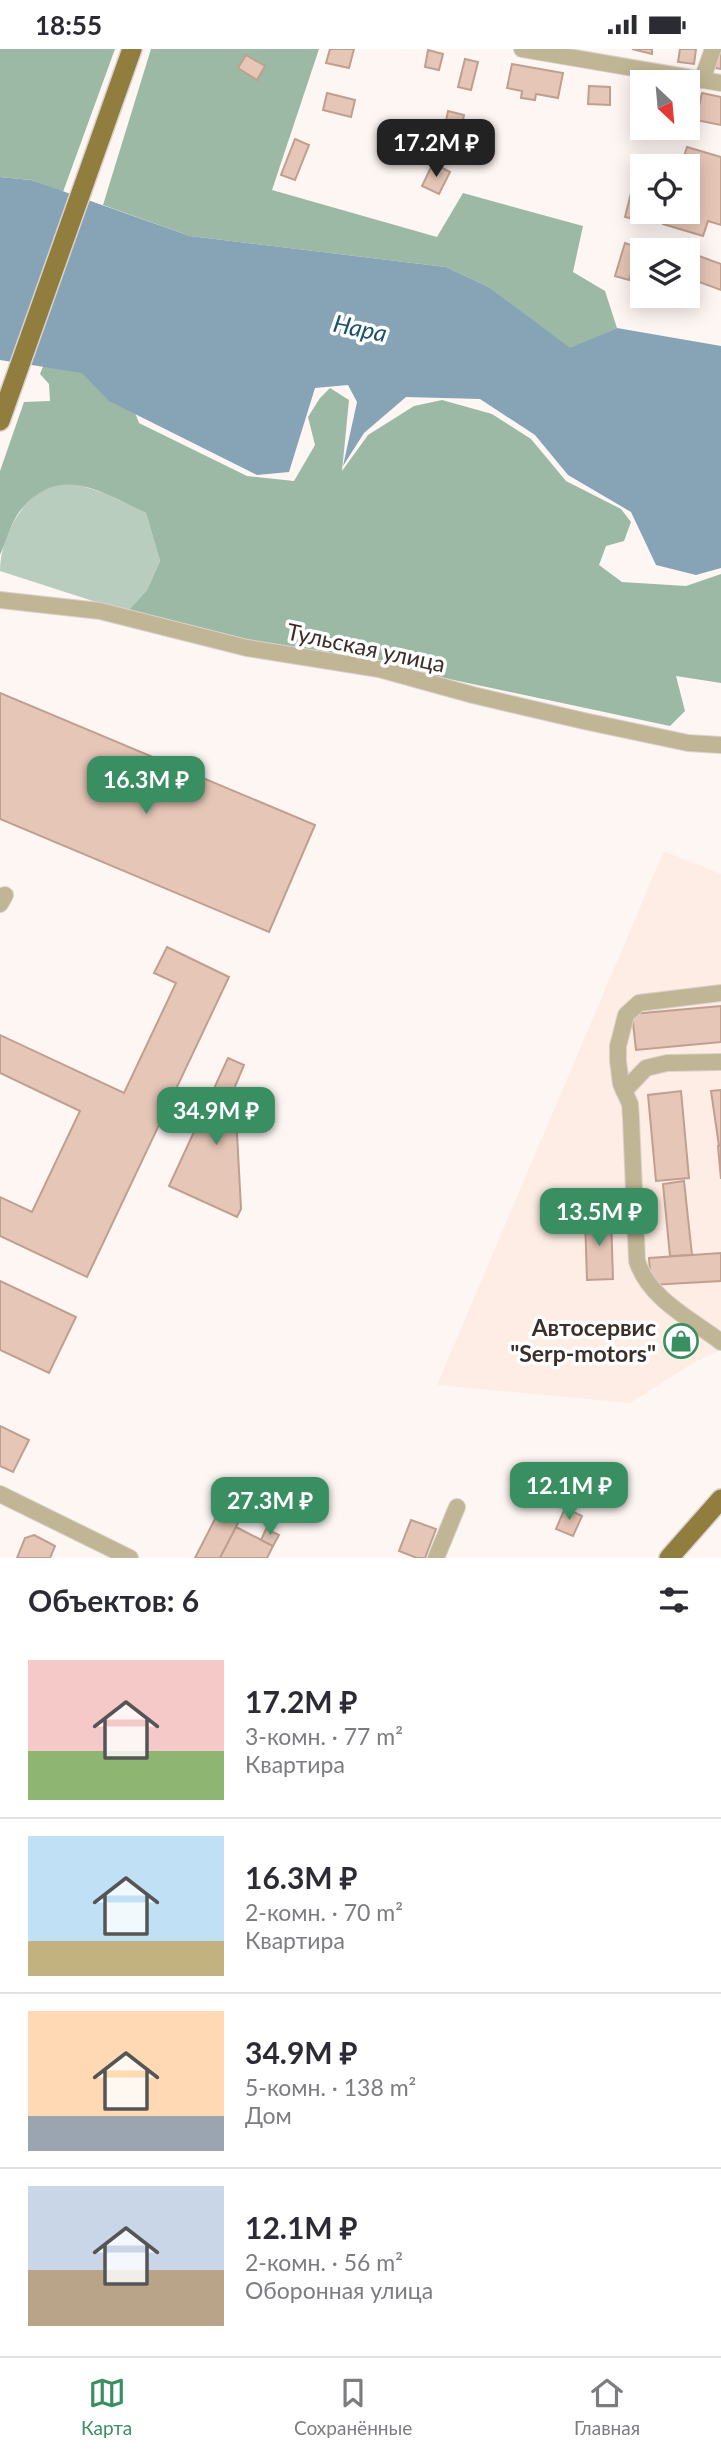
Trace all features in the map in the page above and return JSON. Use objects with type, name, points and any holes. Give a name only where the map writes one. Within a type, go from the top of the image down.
[{"type":"main road","points":[[0,421],[132,49]]},
{"type":"main road","points":[[671,1557],[721,1499]]},
{"type":"street","points":[[522,49],[721,83]]},
{"type":"street","points":[[702,80],[713,49]]},
{"type":"street","name":"Тульская улица","points":[[0,600],[100,611],[247,648],[379,669],[584,721],[688,743],[721,745]]},
{"type":"street","points":[[721,993],[639,1003],[626,1015],[618,1046],[621,1084],[630,1104],[637,1261],[641,1275],[652,1290],[721,1342]]},
{"type":"street","points":[[624,1091],[646,1068],[667,1063],[721,1062]]},
{"type":"street","points":[[2,1500],[130,1558]]},
{"type":"street","points":[[436,1558],[457,1507]]},
{"type":"shaded area","points":[[664,851],[721,874],[721,1350],[698,1360],[630,1403],[437,1385]]},
{"type":"green space","points":[[0,49],[115,49],[63,192],[31,180],[0,177]]},
{"type":"green space","points":[[151,49],[319,49],[272,190],[437,237],[463,193],[583,226],[573,272],[605,291],[617,328],[570,349],[489,287],[446,267],[190,236],[103,205]]},
{"type":"green space","points":[[54,339],[124,385],[139,423],[247,476],[294,481],[315,445],[308,417],[330,388],[349,400],[342,471],[368,435],[414,406],[442,400],[492,414],[531,439],[566,481],[621,509],[631,522],[624,541],[606,546],[599,565],[622,582],[686,586],[721,574],[721,683],[676,676],[685,711],[670,726],[313,650],[230,640],[127,612],[147,590],[160,561],[146,513],[97,490],[81,486],[50,488],[35,496],[20,511],[11,526],[0,555],[0,471],[24,402],[50,401],[49,384],[40,374]]},
{"type":"green space","points":[[70,482],[104,493],[146,513],[160,561],[147,590],[127,612],[0,571],[7,537],[25,505],[46,488]]},
{"type":"water","name":"Нара","points":[[0,177],[31,180],[190,236],[446,267],[489,287],[570,348],[617,328],[721,346],[721,568],[696,575],[656,565],[631,512],[568,475],[535,435],[480,399],[406,397],[364,433],[343,466],[357,402],[348,385],[315,388],[289,472],[257,475],[109,401],[82,373],[0,360]]},
{"type":"building","points":[[330,49],[354,49],[349,68],[326,63]]},
{"type":"building","points":[[632,49],[652,49],[652,54]]},
{"type":"building","points":[[680,49],[696,49],[694,64],[678,62]]},
{"type":"building","points":[[718,49],[721,49],[721,69],[715,68]]},
{"type":"building","points":[[428,50],[443,54],[439,70],[425,67]]},
{"type":"building","points":[[246,55],[265,66],[257,80],[238,68]]},
{"type":"building","points":[[465,59],[478,62],[471,90],[458,87]]},
{"type":"building","points":[[512,64],[563,73],[558,98],[536,94],[535,100],[521,98],[522,91],[507,88]]},
{"type":"building","points":[[589,86],[610,87],[610,105],[588,104]]},
{"type":"building","points":[[327,93],[355,100],[351,117],[323,110]]},
{"type":"building","points":[[702,93],[721,97],[721,125],[700,121]]},
{"type":"building","points":[[448,111],[464,115],[461,130],[445,126]]},
{"type":"building","points":[[295,139],[309,145],[295,180],[281,175]]},
{"type":"building","points":[[687,147],[721,157],[721,225],[708,221],[703,236],[663,224],[700,224],[700,154],[685,154]]},
{"type":"building","points":[[433,163],[450,172],[439,194],[422,186]]},
{"type":"building","points":[[630,197],[630,218],[625,217]]},
{"type":"building","points":[[625,243],[630,245],[629,280],[615,276]]},
{"type":"building","points":[[700,256],[721,264],[721,290],[700,282]]},
{"type":"building","points":[[0,693],[315,825],[269,932],[0,819]]},
{"type":"building","points":[[167,947],[229,977],[87,1277],[0,1236],[0,1197],[32,1212],[80,1111],[0,1073],[0,1035],[124,1093],[176,983],[154,973]]},
{"type":"building","points":[[721,1006],[721,1042],[636,1050],[632,1014]]},
{"type":"building","points":[[228,1058],[244,1065],[234,1089],[254,1098],[245,1118],[236,1114],[241,1209],[237,1217],[169,1186]]},
{"type":"building","points":[[721,1090],[721,1145],[719,1146],[711,1091]]},
{"type":"building","points":[[681,1091],[689,1178],[656,1181],[648,1095]]},
{"type":"building","points":[[721,1145],[721,1179],[718,1146]]},
{"type":"building","points":[[684,1181],[692,1255],[670,1256],[663,1184]]},
{"type":"building","points":[[611,1216],[613,1279],[587,1280],[585,1217]]},
{"type":"building","points":[[721,1253],[721,1281],[651,1285],[649,1258]]},
{"type":"building","points":[[0,1281],[76,1317],[49,1373],[0,1350]]},
{"type":"building","points":[[0,1426],[29,1440],[13,1472],[0,1466]]},
{"type":"building","points":[[565,1508],[582,1516],[573,1536],[556,1529]]},
{"type":"building","points":[[218,1513],[238,1523],[220,1558],[195,1558]]},
{"type":"building","points":[[411,1520],[436,1529],[425,1558],[399,1551]]},
{"type":"building","points":[[236,1527],[273,1546],[267,1558],[220,1558]]},
{"type":"building","points":[[266,1529],[279,1535],[273,1546],[261,1540]]},
{"type":"building","points":[[34,1535],[55,1546],[50,1558],[17,1558],[25,1538]]},
{"type":"place","name":"Автосервис \"Serp-motors\"","points":[[681,1341]]}]
